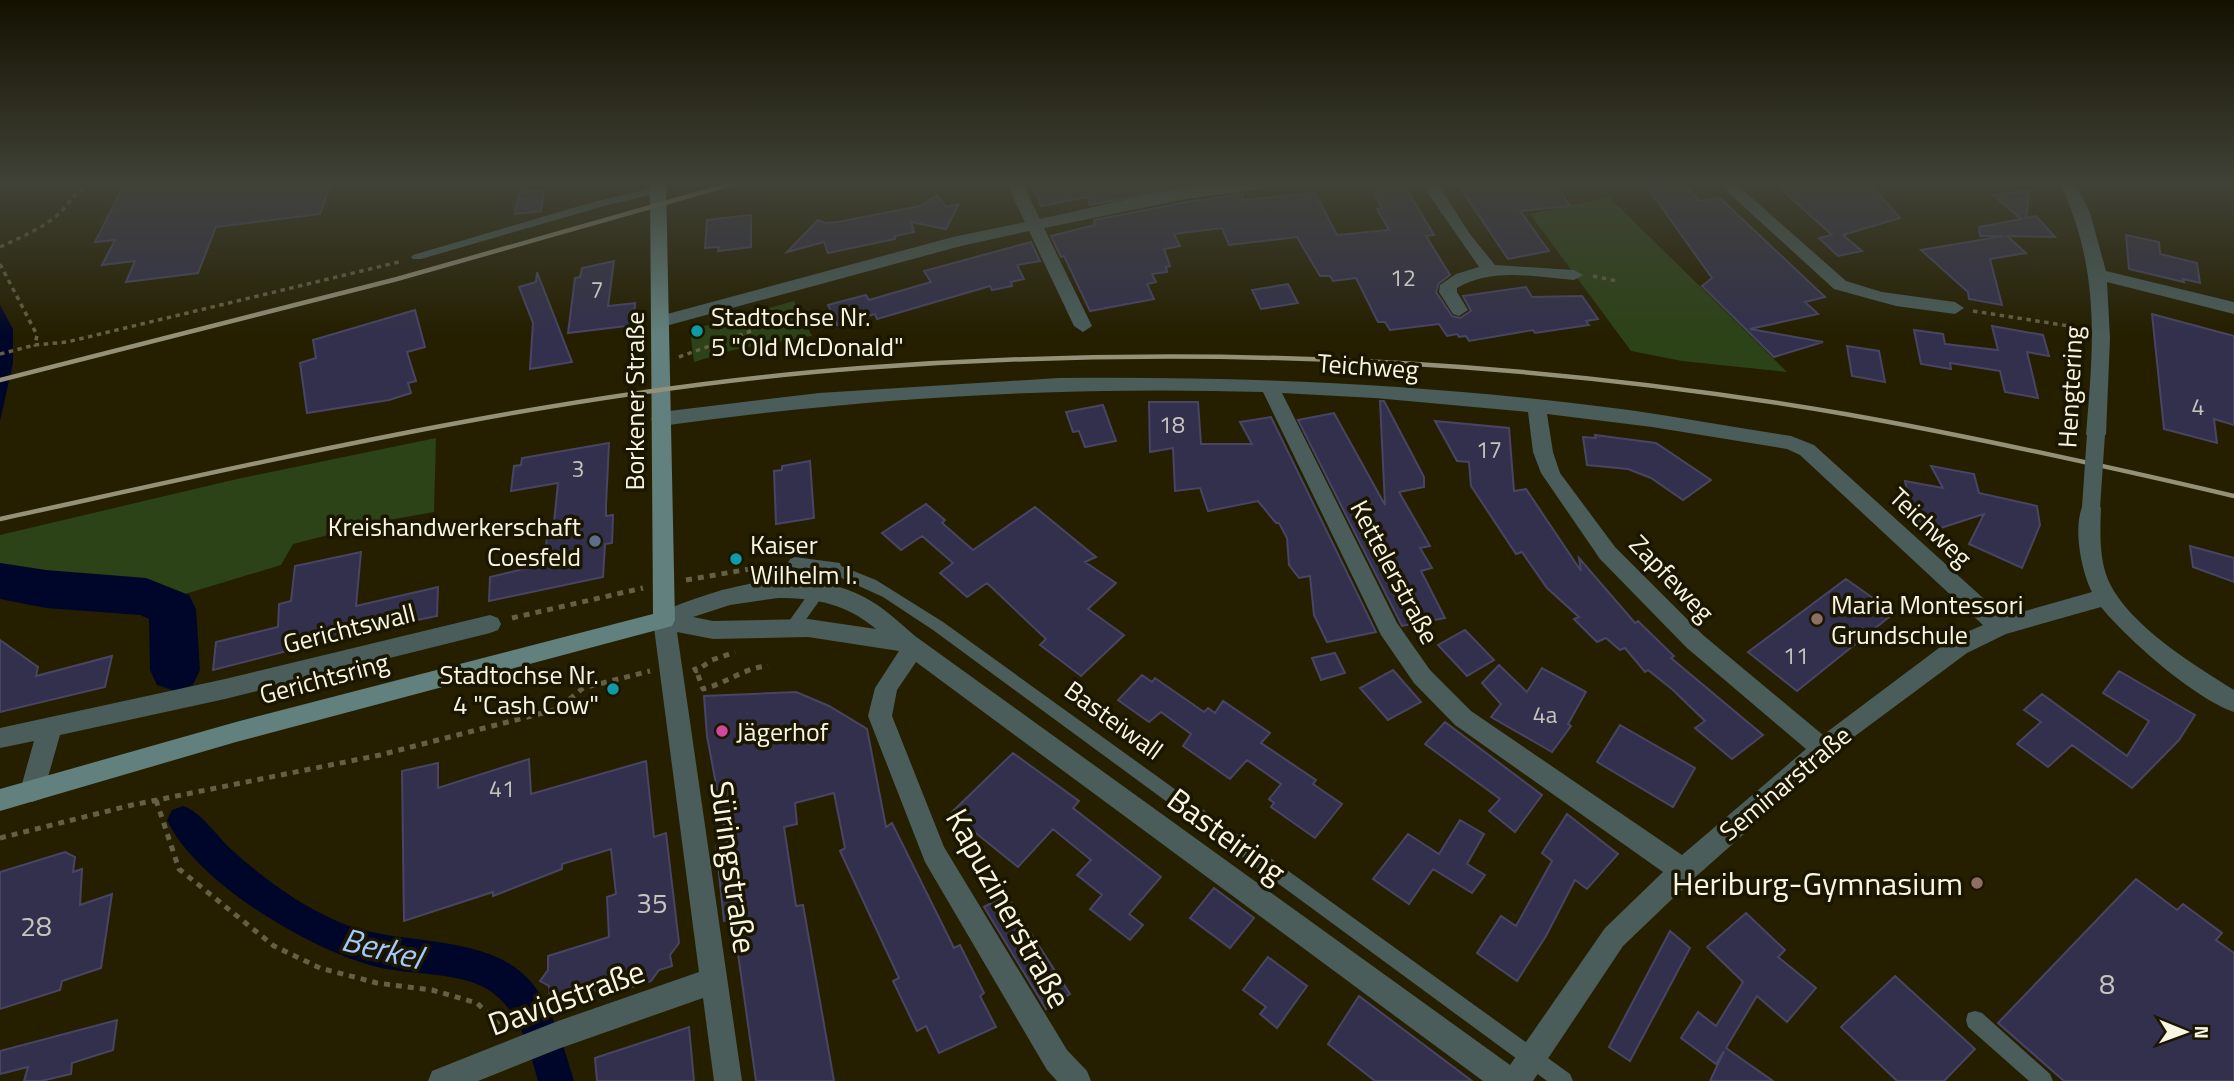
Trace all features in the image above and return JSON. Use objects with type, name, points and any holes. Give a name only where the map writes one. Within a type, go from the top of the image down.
[{"type":"street","name":"Borkener Straße","points":[[660,233],[664,620]]},
{"type":"street","points":[[662,321],[992,233]]},
{"type":"street","points":[[1039,233],[1083,326]]},
{"type":"street","points":[[1462,233],[1490,270]]},
{"type":"street","points":[[1782,233],[1840,285],[1866,294],[1955,308]]},
{"type":"street","name":"Hengtering","points":[[2089,233],[2099,275],[2104,331],[2089,532],[2097,580],[2105,597]]},
{"type":"street","points":[[1460,310],[1448,292],[1449,285],[1465,276],[1490,270],[1574,275]]},
{"type":"street","points":[[2099,275],[2234,308]]},
{"type":"street","name":"Teichweg","points":[[661,419],[762,403],[871,394],[1049,386],[1270,387],[1394,394],[1607,415],[1791,443],[1807,450],[2000,627]]},
{"type":"street","name":"Kettelerstraße","points":[[1270,387],[1389,629],[1406,658],[1441,699],[1463,718],[1682,871]]},
{"type":"street","name":"Zapfeweg","points":[[1537,408],[1541,448],[1546,464],[1554,481],[1594,535],[1658,606],[1719,664],[1822,748]]},
{"type":"street","name":"Basteiring","points":[[664,620],[687,609],[734,595],[801,589],[845,598],[874,613],[911,645],[1507,1081]]},
{"type":"street","points":[[2105,597],[2118,613],[2158,648],[2234,702]]},
{"type":"street","name":"Seminarstraße","points":[[1530,1058],[1614,937],[1682,871],[1822,748],[1959,646],[2000,627],[2105,597]]},
{"type":"street","name":"Basteiring","points":[[664,620],[713,630],[808,628],[911,645]]},
{"type":"street","name":"Süringstraße","points":[[664,620],[684,669],[714,980],[728,1081]]},
{"type":"street","name":"Gerichtsring","points":[[0,800],[236,732],[664,620]]},
{"type":"street","name":"Gerichtswall","points":[[0,738],[225,689],[490,624]]},
{"type":"street","name":"Kapuzinerstraße","points":[[911,645],[884,691],[880,702],[880,716],[934,854],[1057,1060],[1077,1081]]},
{"type":"street","points":[[32,791],[50,728]]},
{"type":"street","name":"Davidstraße","points":[[442,1081],[499,1062],[558,1035],[714,980]]},
{"type":"lane","points":[[417,257],[497,233]]},
{"type":"lane","name":"Basteiwall","points":[[795,563],[835,567],[857,575],[991,663],[1563,1081]]},
{"type":"lane","points":[[792,628],[835,567]]},
{"type":"lane","points":[[1975,1020],[2043,1081]]},
{"type":"path","points":[[0,247],[28,233]]},
{"type":"path","points":[[0,354],[35,345],[67,342],[417,257]]},
{"type":"path","points":[[0,264],[37,335],[35,345]]},
{"type":"path","points":[[661,360],[686,356],[758,327],[765,316],[759,297]]},
{"type":"path","points":[[1955,308],[2104,331]]},
{"type":"path","points":[[490,624],[662,584],[795,563]]},
{"type":"path","points":[[0,838],[156,800],[380,755],[558,709],[583,688],[684,669],[738,651]]},
{"type":"path","points":[[684,669],[703,689],[720,686],[729,675],[747,666],[768,666]]},
{"type":"path","points":[[156,800],[179,869],[274,946],[320,968],[377,983],[432,990],[477,1003],[500,1026],[499,1062]]},
{"type":"green space","points":[[1544,233],[1646,233],[1787,372],[1682,361],[1631,351]]},
{"type":"green space","points":[[794,301],[812,336],[733,350],[694,362],[690,330]]},
{"type":"green space","points":[[436,438],[434,512],[383,521],[293,544],[281,565],[175,597],[120,586],[52,581],[0,572],[0,535],[237,479]]},
{"type":"water","points":[[0,305],[13,329],[13,363],[0,421]]},
{"type":"building","points":[[99,233],[213,233],[198,273],[126,282],[135,261],[102,265],[115,240],[95,242]]},
{"type":"building","points":[[706,233],[751,233],[751,247],[718,251],[719,247],[705,248]]},
{"type":"building","points":[[805,233],[907,233],[895,236],[895,239],[828,253],[824,242],[787,252]]},
{"type":"building","points":[[1061,233],[1178,233],[1174,234],[1180,246],[1164,249],[1170,266],[1166,267],[1167,272],[1152,274],[1156,282],[1147,284],[1154,299],[1090,311],[1064,256],[1061,257],[1051,236]]},
{"type":"building","points":[[1224,233],[1433,233],[1426,236],[1450,275],[1439,283],[1436,292],[1452,316],[1460,318],[1471,311],[1463,296],[1526,287],[1532,297],[1582,296],[1598,319],[1586,321],[1589,325],[1535,333],[1533,330],[1469,341],[1466,336],[1447,336],[1439,324],[1390,330],[1385,322],[1378,322],[1356,278],[1333,281],[1330,276],[1320,276],[1297,237],[1229,245]]},
{"type":"building","points":[[1491,233],[1536,233],[1549,251],[1508,259]]},
{"type":"building","points":[[1680,233],[1758,233],[1825,297],[1805,302],[1818,314],[1750,329],[1823,342],[1774,357],[1702,286],[1712,278]]},
{"type":"building","points":[[1830,233],[1848,233],[1843,235],[1862,251],[1838,256],[1819,238],[1832,235]]},
{"type":"building","points":[[1980,233],[2052,233],[2055,237],[2007,236],[2026,253],[1990,259],[2002,305],[1969,299],[1968,292],[1921,250],[2004,236],[1980,236]]},
{"type":"building","points":[[2126,235],[2159,242],[2160,254],[2197,263],[2200,283],[2183,279],[2184,282],[2129,269]]},
{"type":"building","points":[[1031,242],[1040,261],[1017,265],[1024,279],[1011,282],[1012,286],[992,290],[990,286],[877,319],[875,314],[837,325],[828,305],[866,295],[869,300],[931,282],[924,271]]},
{"type":"building","points":[[614,261],[608,306],[635,303],[634,325],[568,333],[575,278],[580,277],[582,268]]},
{"type":"building","points":[[537,272],[572,362],[530,369],[533,323],[519,287],[536,282]]},
{"type":"building","points":[[1288,284],[1298,303],[1261,309],[1252,290]]},
{"type":"building","points":[[415,310],[425,347],[407,352],[416,381],[408,383],[411,393],[389,400],[307,413],[300,363],[316,358],[313,340]]},
{"type":"building","points":[[2152,314],[2234,336],[2234,425],[2214,419],[2217,443],[2164,429]]},
{"type":"building","points":[[1992,326],[2043,335],[2049,356],[2027,352],[2038,398],[2005,392],[2000,371],[1950,363],[1951,369],[1921,364],[1914,330],[1943,334],[1945,344],[1998,350]]},
{"type":"building","points":[[1847,346],[1879,351],[1885,382],[1852,376]]},
{"type":"building","points":[[1380,401],[1384,401],[1424,477],[1424,487],[1399,492],[1430,546],[1420,548],[1432,568],[1421,571],[1445,618],[1402,626],[1298,420],[1334,413],[1385,505]]},
{"type":"building","points":[[1149,402],[1198,402],[1201,444],[1252,444],[1240,422],[1271,417],[1376,632],[1327,642],[1314,615],[1310,576],[1299,578],[1289,565],[1287,538],[1279,523],[1276,523],[1258,501],[1208,511],[1200,488],[1175,491],[1173,448],[1150,452]]},
{"type":"building","points":[[1103,405],[1116,441],[1085,447],[1079,431],[1073,432],[1066,412]]},
{"type":"building","points":[[1435,421],[1509,428],[1514,491],[1526,489],[1581,571],[1579,558],[1635,623],[1638,621],[1674,656],[1671,658],[1763,735],[1732,759],[1695,728],[1705,721],[1673,690],[1648,670],[1645,672],[1625,648],[1620,650],[1606,638],[1597,642],[1574,619],[1579,617],[1547,588],[1522,552],[1516,554],[1471,486],[1469,462],[1457,461]]},
{"type":"building","points":[[1595,435],[1656,443],[1711,480],[1683,500],[1651,478],[1628,469],[1587,465],[1583,437],[1596,438]]},
{"type":"building","points":[[609,443],[606,516],[613,515],[612,543],[605,544],[603,577],[489,601],[490,577],[545,564],[547,534],[553,533],[558,483],[511,491],[514,466],[521,465],[522,458]]},
{"type":"building","points":[[810,461],[814,518],[776,524],[774,471],[782,470],[782,466]]},
{"type":"building","points":[[1931,466],[1974,474],[1979,493],[2037,506],[2040,525],[2022,568],[1969,544],[1984,514],[1925,533],[1904,513],[1911,511],[1905,481],[1943,488]]},
{"type":"building","points":[[926,504],[945,520],[942,523],[973,550],[1035,507],[1096,557],[1085,562],[1116,583],[1088,609],[1124,635],[1081,676],[1040,645],[1046,639],[987,583],[967,597],[940,573],[953,563],[922,536],[901,550],[882,533]]},
{"type":"building","points":[[2190,546],[2234,558],[2234,582],[2193,567]]},
{"type":"building","points":[[361,552],[356,606],[438,587],[437,616],[288,647],[287,651],[213,670],[216,642],[278,627],[279,604],[291,601],[295,566]]},
{"type":"building","points":[[1846,579],[1894,613],[1797,691],[1748,652]]},
{"type":"building","points":[[1465,630],[1494,660],[1467,676],[1438,645]]},
{"type":"building","points":[[0,640],[38,667],[36,676],[112,656],[105,687],[0,712]]},
{"type":"building","points":[[1335,653],[1345,673],[1321,680],[1312,658]]},
{"type":"building","points":[[1499,665],[1527,692],[1542,668],[1586,692],[1568,724],[1571,726],[1552,752],[1491,717],[1501,704],[1482,683]]},
{"type":"building","points":[[1393,670],[1421,702],[1388,720],[1360,688]]},
{"type":"building","points":[[2119,671],[2195,715],[2179,740],[2132,788],[2072,745],[2048,767],[2017,744],[2041,722],[2024,710],[2042,694],[2127,756],[2149,721],[2103,693]]},
{"type":"building","points":[[1142,675],[1152,682],[1155,678],[1204,712],[1208,708],[1215,713],[1223,701],[1270,733],[1261,743],[1316,780],[1313,784],[1342,804],[1315,838],[1271,807],[1274,803],[1269,799],[1281,784],[1247,760],[1230,779],[1183,746],[1191,734],[1161,712],[1149,722],[1118,700]]},
{"type":"building","points":[[796,692],[829,706],[867,729],[886,827],[892,823],[954,948],[960,945],[984,993],[980,996],[996,1027],[939,1053],[926,1026],[917,1031],[893,981],[899,978],[840,851],[845,848],[834,793],[795,803],[797,824],[784,827],[796,906],[803,905],[834,1081],[756,1081],[733,918],[724,921],[716,846],[727,843],[707,736],[704,696]]},
{"type":"building","points":[[1445,722],[1542,795],[1515,832],[1489,811],[1500,799],[1425,744]]},
{"type":"building","points":[[1620,725],[1695,768],[1673,807],[1597,762]]},
{"type":"building","points":[[1013,753],[1079,801],[1073,808],[1161,877],[1129,914],[1143,925],[1130,940],[1090,909],[1102,895],[1077,875],[1091,860],[1053,829],[1018,867],[951,813]]},
{"type":"building","points":[[529,759],[531,794],[646,761],[654,837],[666,833],[679,943],[670,955],[672,966],[659,970],[651,981],[605,996],[584,984],[571,1003],[561,997],[550,1000],[549,986],[540,981],[548,970],[548,956],[609,937],[607,897],[616,894],[611,849],[562,864],[562,869],[493,896],[493,892],[404,921],[402,771],[438,763],[438,788]]},
{"type":"building","points":[[1567,814],[1618,854],[1587,889],[1575,880],[1546,936],[1517,981],[1477,953],[1501,916],[1516,926],[1552,861],[1542,853]]},
{"type":"building","points":[[1460,820],[1484,834],[1467,864],[1485,875],[1472,893],[1433,869],[1409,904],[1373,879],[1408,834],[1439,854]]},
{"type":"building","points":[[65,852],[75,857],[73,872],[82,869],[80,905],[112,894],[101,968],[62,981],[60,990],[0,1009],[0,872]]},
{"type":"building","points":[[2136,879],[2177,910],[2183,904],[2222,933],[2216,940],[2234,953],[2234,1081],[2064,1081],[1998,1023]]},
{"type":"building","points":[[1214,888],[1254,918],[1230,948],[1190,918]]},
{"type":"building","points":[[1006,895],[1070,994],[1046,1009],[984,907]]},
{"type":"building","points":[[1746,913],[1785,950],[1778,957],[1816,988],[1787,1022],[1757,996],[1726,1048],[1773,1081],[1710,1081],[1724,1051],[1716,1064],[1681,1038],[1698,1012],[1716,1026],[1743,982],[1707,947]]},
{"type":"building","points":[[1670,931],[1690,948],[1630,1061],[1609,1047]]},
{"type":"building","points":[[1268,957],[1307,986],[1277,1028],[1260,1014],[1266,1007],[1243,990]]},
{"type":"building","points":[[1895,976],[1975,1049],[1944,1081],[1897,1081],[1841,1027]]},
{"type":"building","points":[[1359,996],[1472,1081],[1375,1081],[1328,1044]]},
{"type":"building","points":[[117,1020],[113,1050],[72,1063],[71,1074],[41,1081],[24,1081],[28,1067],[0,1074],[0,1051]]},
{"type":"building","points":[[689,1027],[694,1081],[597,1081],[595,1058]]},
{"type":"waterway","name":"Berkel","points":[[0,581],[46,589],[146,597],[172,609],[175,670]]},
{"type":"waterway","name":"Berkel","points":[[183,820],[222,862],[246,882],[297,918],[324,932],[378,951],[467,966],[500,977],[527,1006],[544,1043],[556,1081]]},
{"type":"railway","points":[[0,380],[397,279],[557,233]]},
{"type":"railway","points":[[0,519],[428,428],[643,392],[861,368],[1107,357],[1354,361],[1601,380],[1723,395],[1894,423],[2040,452],[2234,496]]},
{"type":"place","name":"Stadtochse Nr. 5 \"Old McDonald\"","points":[[697,331]]},
{"type":"place","name":"Kreishandwerkerschaft Coesfeld","points":[[595,541]]},
{"type":"place","name":"Kaiser Wilhelm I.","points":[[736,559]]},
{"type":"place","name":"Maria Montessori Grundschule","points":[[1817,619]]},
{"type":"place","name":"Stadtochse Nr. 4 \"Cash Cow\"","points":[[613,689]]},
{"type":"place","name":"Jägerhof","points":[[722,731]]},
{"type":"place","name":"Heriburg-Gymnasium","points":[[1977,883]]}]
